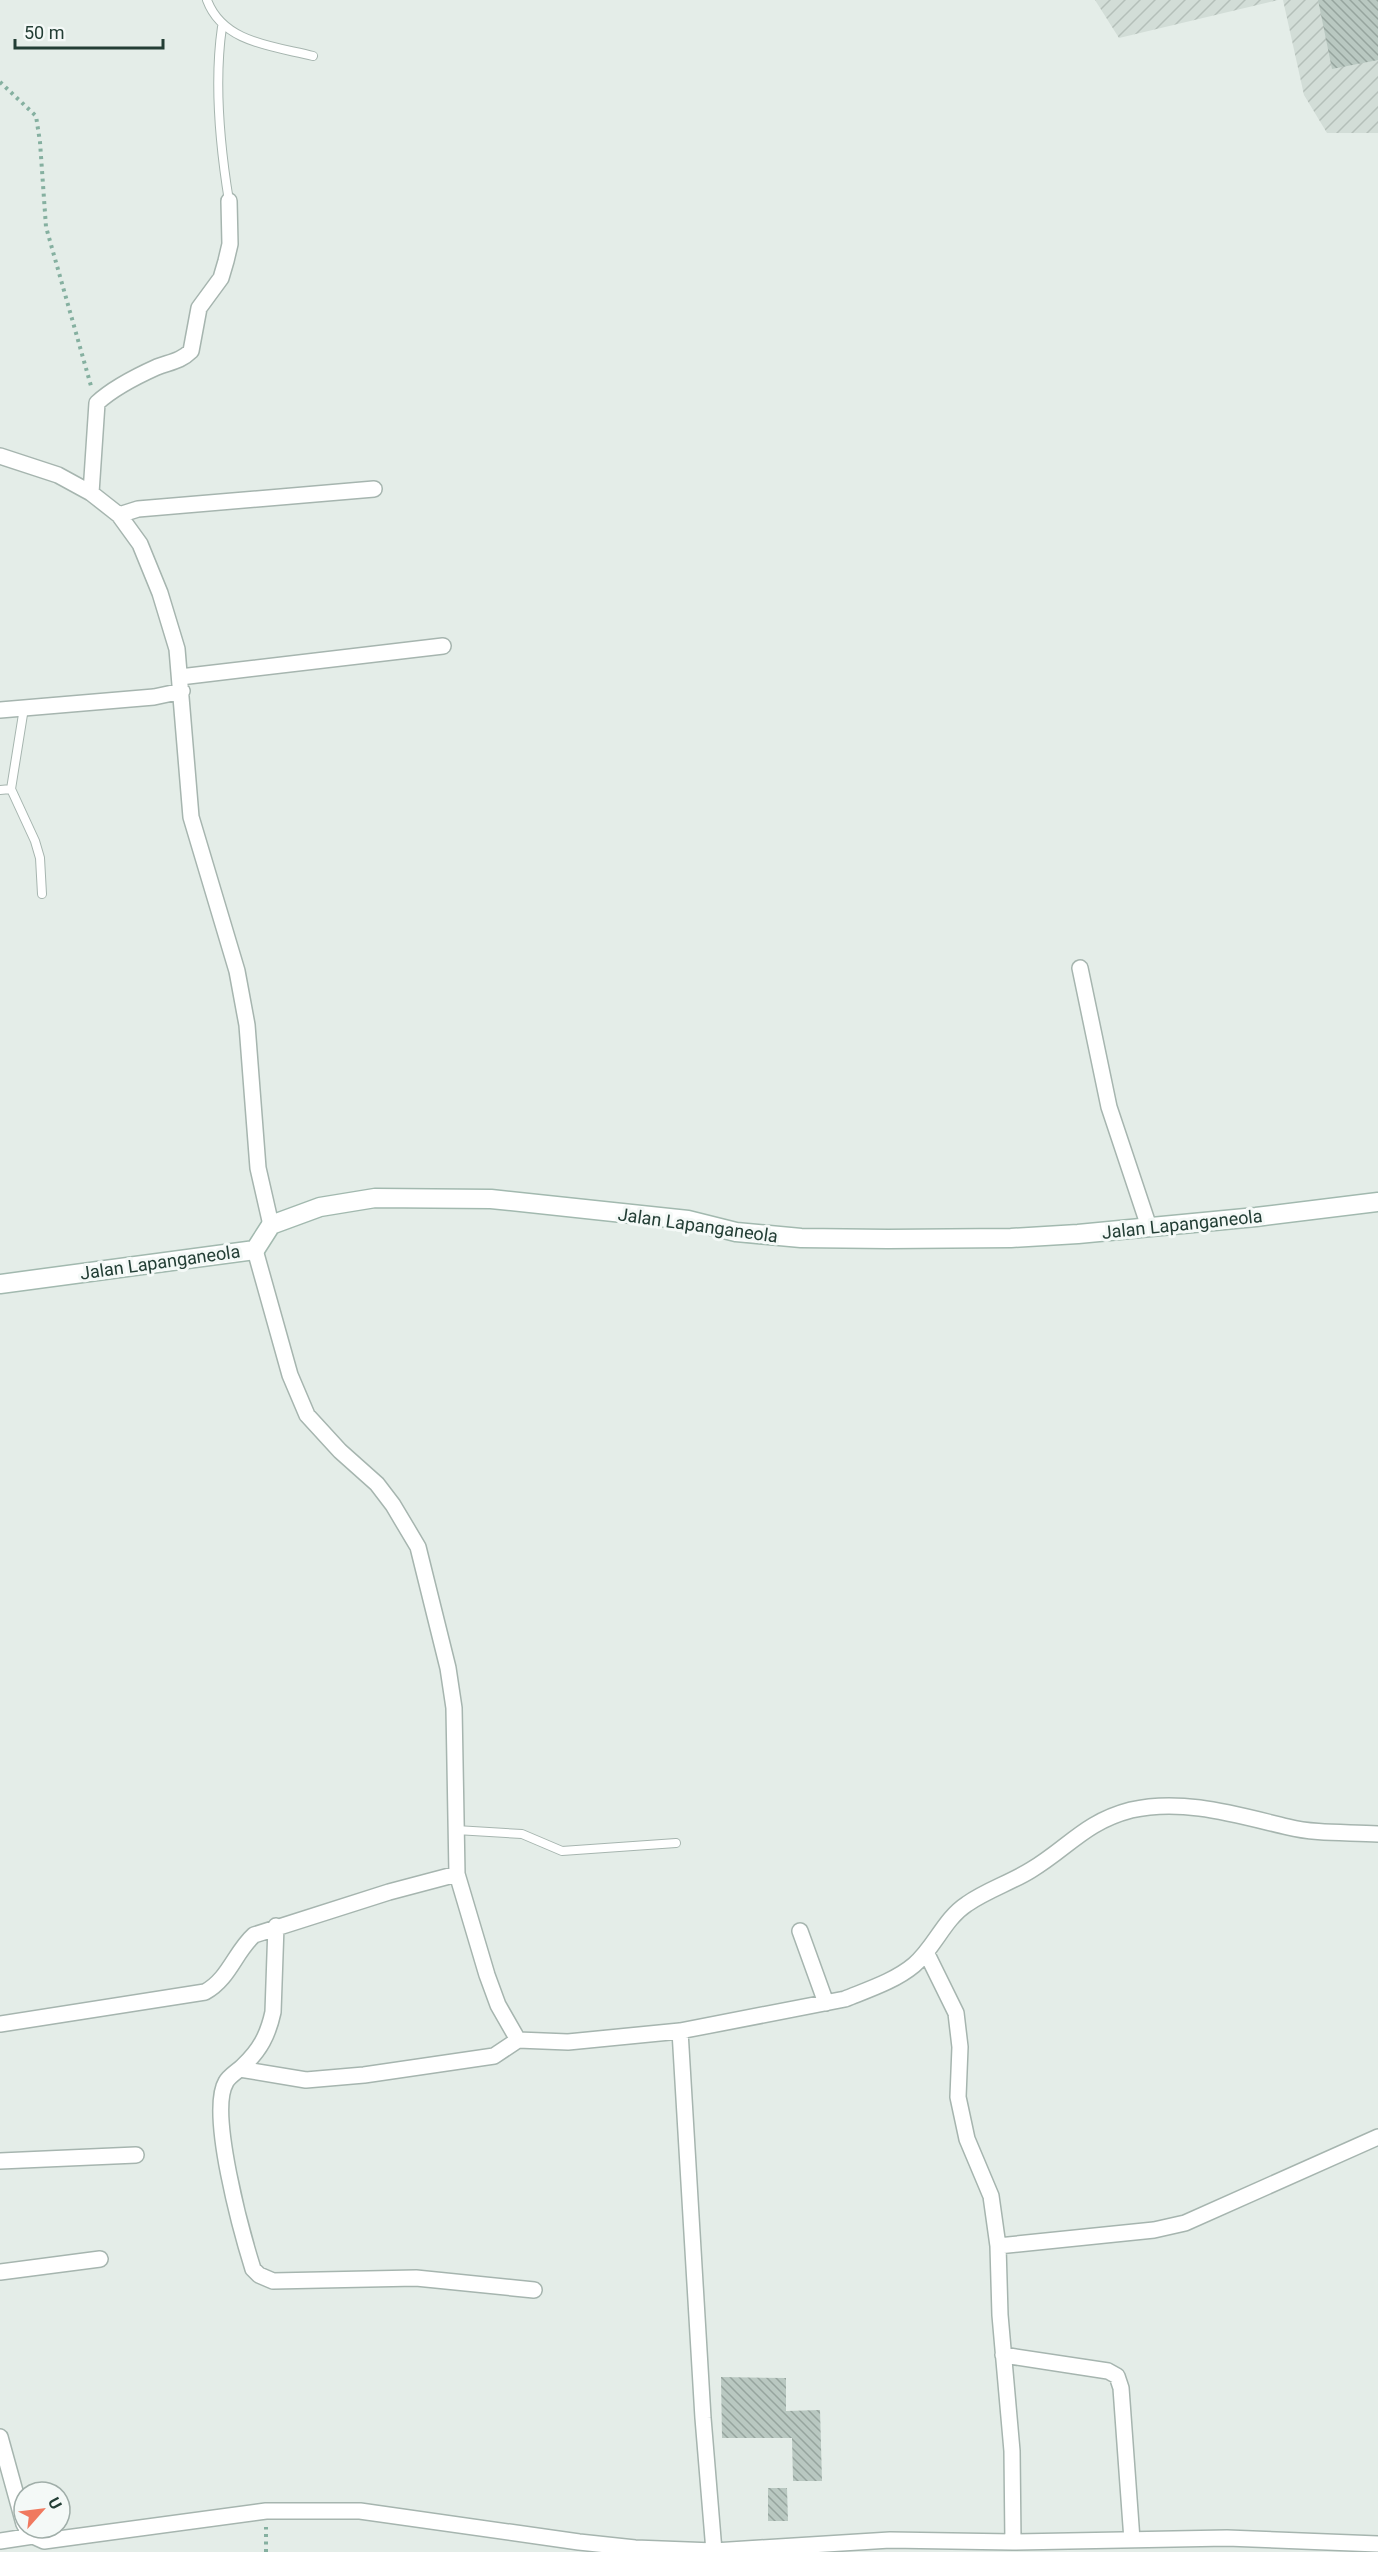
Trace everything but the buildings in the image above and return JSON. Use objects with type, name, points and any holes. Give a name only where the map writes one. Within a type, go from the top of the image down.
[{"type":"street","points":[[91,493],[97,403],[105,394],[157,367],[180,360],[191,351],[199,308],[221,278],[226,261],[230,244],[229,201]]},
{"type":"street","points":[[0,456],[58,475],[91,493],[119,515],[140,544],[160,593],[177,649],[191,817],[237,971],[247,1025],[258,1168],[271,1225]]},
{"type":"street","points":[[119,515],[138,509],[374,489]]},
{"type":"street","points":[[0,710],[143,699],[181,684],[443,646]]},
{"type":"street","points":[[1080,968],[1108,1107],[1149,1227]]},
{"type":"street","name":"Jalan Lapanganeola","points":[[0,1284],[255,1250],[271,1225],[320,1207],[375,1198],[491,1199],[688,1220],[736,1232],[801,1238],[1011,1238],[1149,1227],[1378,1202]]},
{"type":"street","points":[[255,1250],[290,1375],[307,1415],[340,1451],[377,1484],[393,1505],[418,1547],[448,1668],[454,1708],[457,1874],[491,1985],[508,2025],[518,2040]]},
{"type":"street","points":[[240,2069],[306,2080],[364,2075],[494,2056],[518,2040],[568,2042],[680,2031],[845,1999],[895,1977],[914,1965],[955,1912],[980,1895],[1032,1869],[1100,1820],[1133,1810],[1162,1807],[1215,1810],[1304,1830],[1378,1834]]},
{"type":"street","points":[[0,2024],[205,1992],[213,1988],[232,1967],[245,1943],[254,1935],[276,1926],[457,1874]]},
{"type":"street","points":[[276,1926],[273,2012],[270,2024],[257,2054],[226,2081],[220,2102],[222,2131],[236,2208],[253,2270],[273,2281],[416,2278],[534,2290]]},
{"type":"street","points":[[800,1931],[826,2003]]},
{"type":"street","points":[[926,1952],[956,2013],[960,2047],[958,2097],[967,2139],[991,2196],[998,2246],[1003,2355],[1012,2451],[1012,2542]]},
{"type":"street","points":[[680,2031],[703,2418],[714,2551]]},
{"type":"street","points":[[998,2246],[1154,2230],[1185,2223],[1378,2137]]},
{"type":"street","points":[[0,2161],[136,2155]]},
{"type":"street","points":[[0,2272],[100,2259]]},
{"type":"street","points":[[1003,2355],[1108,2371],[1117,2376],[1121,2388],[1132,2540]]},
{"type":"street","points":[[0,2437],[13,2480]]},
{"type":"street","points":[[72,2537],[266,2511],[360,2511],[590,2543],[635,2548],[714,2551],[1132,2540],[1227,2545],[1378,2544]]},
{"type":"lane","points":[[207,0],[210,10],[222,27],[253,42],[313,56]]},
{"type":"lane","points":[[222,27],[217,59],[223,166],[229,201]]},
{"type":"lane","points":[[24,708],[11,789],[35,841],[40,858],[42,894]]},
{"type":"lane","points":[[0,790],[11,789]]},
{"type":"lane","points":[[456,1830],[522,1834],[562,1851],[676,1843]]},
{"type":"path","points":[[0,82],[36,116],[46,227],[97,403]]},
{"type":"path","points":[[266,2511],[266,2552]]},
{"type":"shaded area","points":[[1095,0],[1278,0],[1119,38]]},
{"type":"shaded area","points":[[1283,0],[1378,0],[1378,133],[1327,133],[1304,95]]}]
